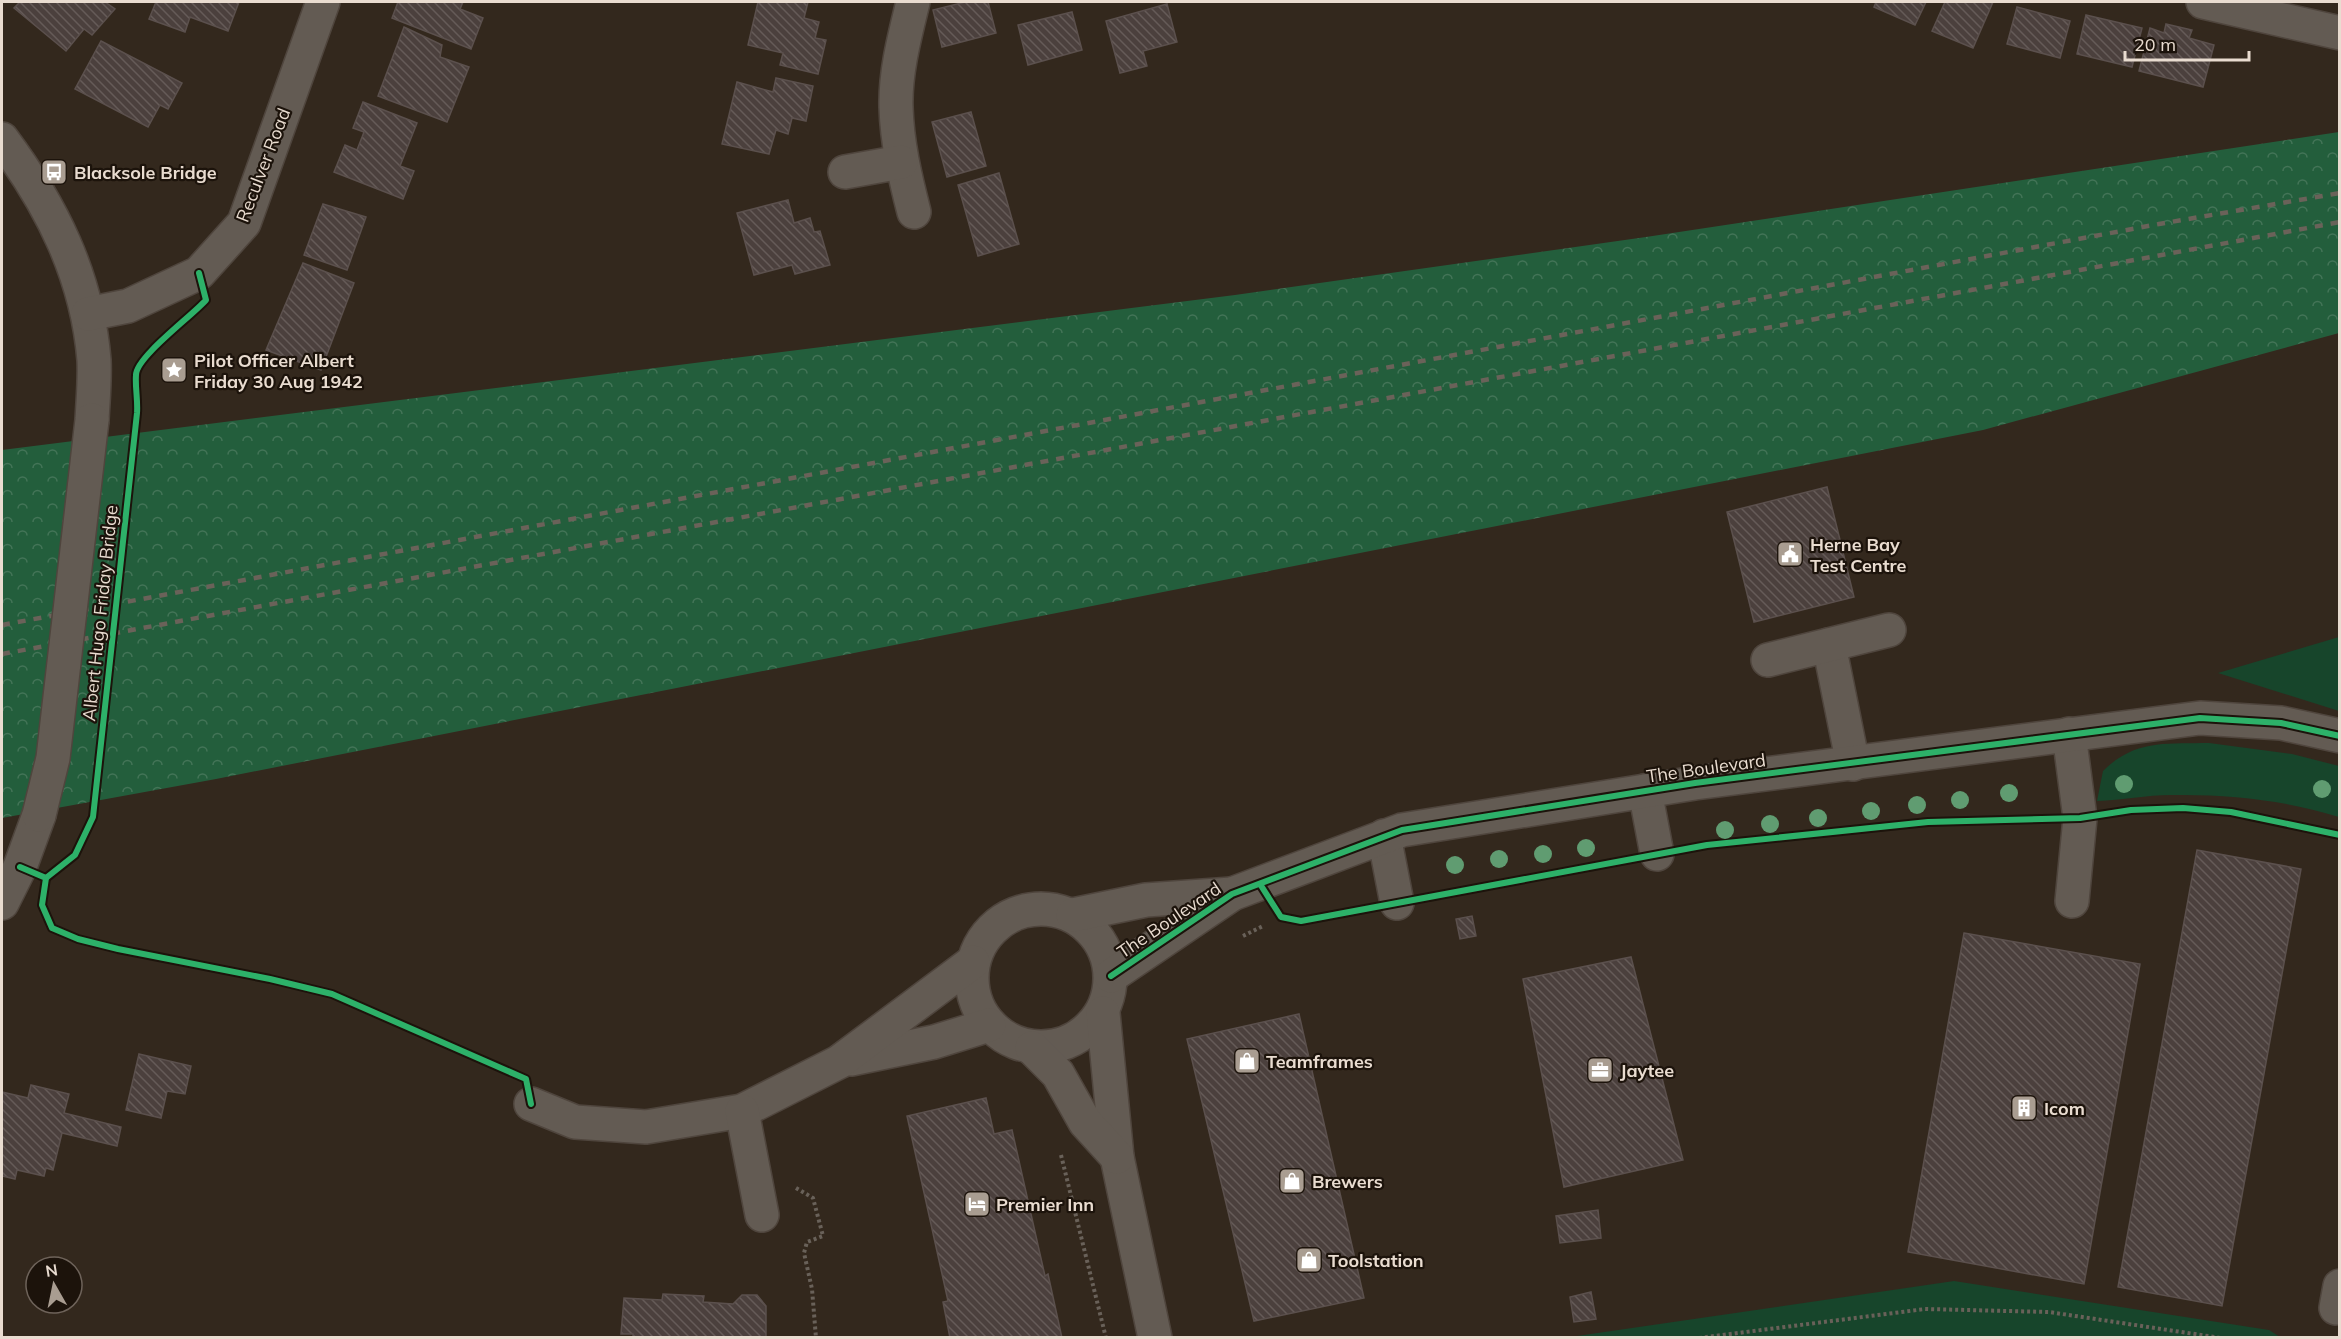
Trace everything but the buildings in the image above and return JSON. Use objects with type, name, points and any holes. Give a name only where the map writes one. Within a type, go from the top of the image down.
[{"type":"street","name":"Reculver Road","points":[[88,314],[128,306],[199,273],[244,223],[323,2]]},
{"type":"street","points":[[913,2],[903,46],[896,105],[901,162],[914,212]]},
{"type":"street","points":[[2203,2],[2340,33]]},
{"type":"street","points":[[2,139],[27,174],[69,250],[88,314],[94,362],[92,420],[52,758],[39,815],[20,867],[2,903]]},
{"type":"street","points":[[845,172],[901,162]]},
{"type":"street","points":[[1768,660],[1889,630]]},
{"type":"street","points":[[1829,645],[1852,764]]},
{"type":"street","name":"The Boulevard","points":[[1111,976],[1246,889],[1402,830],[1645,791],[2200,718],[2281,723],[2340,736]]},
{"type":"street","points":[[2069,734],[2080,818],[2072,902]]},
{"type":"street","points":[[1645,791],[1657,855]]},
{"type":"street","points":[[1384,837],[1398,903]]},
{"type":"street","name":"The Boulevard","points":[[1073,915],[1146,900],[1246,889]]},
{"type":"street","points":[[1032,1048],[1059,1046],[1084,1033],[1103,1013],[1110,995],[1111,976],[1106,952],[1093,931],[1073,915],[1049,909],[1024,910],[1001,921],[983,939],[973,962],[973,995],[988,1024],[1001,1036],[1032,1048],[1058,1074],[1085,1122],[1117,1157]]},
{"type":"street","points":[[531,1104],[575,1122],[646,1127],[742,1112],[839,1062],[973,962]]},
{"type":"street","points":[[1103,1013],[1117,1157],[1155,1338]]},
{"type":"street","points":[[839,1062],[934,1042],[988,1024]]},
{"type":"street","points":[[742,1112],[762,1215]]},
{"type":"path","points":[[20,867],[45,878],[42,905],[52,928],[78,939],[118,949],[270,978],[332,994],[526,1079],[531,1104]]},
{"type":"path","points":[[1241,937],[1281,917],[1246,889]]},
{"type":"path","points":[[1060,1152],[1106,1338]]},
{"type":"path","points":[[787,1183],[813,1198],[823,1236],[807,1242],[804,1253],[812,1289],[816,1338]]},
{"type":"path","points":[[1699,1338],[1925,1309],[2049,1312],[2221,1338]]},
{"type":"green space","points":[[2339,132],[2339,333],[1983,430],[216,779],[2,818],[2,450],[1235,295],[1646,237]]},
{"type":"green space","points":[[2339,637],[2339,711],[2218,673]]},
{"type":"green space","points":[[2209,743],[2292,754],[2339,766],[2339,817],[2277,802],[2214,796],[2162,795],[2097,801],[2103,771],[2127,753],[2152,745]]},
{"type":"green space","points":[[1954,1281],[2269,1330],[2280,1337],[1570,1337]]},
{"type":"railway","points":[[2,625],[2159,224],[2340,193]]},
{"type":"railway","points":[[2,654],[2340,222]]},
{"type":"cycle path","name":"Albert Hugo Friday Bridge","points":[[46,878],[75,855],[93,817],[137,413],[136,375],[138,367],[154,348],[206,300],[199,273]]},
{"type":"cycle path","points":[[1111,976],[1232,894],[1402,830],[1695,783],[2200,718],[2281,723],[2340,736]]},
{"type":"cycle path","points":[[1260,884],[1281,917],[1301,921],[1707,845],[1928,822],[2080,818],[2131,810],[2183,808],[2231,812],[2340,835]]},
{"type":"cycle path","points":[[20,867],[46,878],[42,905],[52,928],[78,939],[118,949],[270,979],[332,994],[526,1079],[531,1104]]},
{"type":"place","name":"Blacksole Bridge","points":[[54,172]]},
{"type":"place","name":"Pilot Officer Albert Friday 30 Aug 1942","points":[[174,370]]},
{"type":"place","name":"Herne Bay Test Centre","points":[[1790,554]]},
{"type":"place","name":"Teamframes","points":[[1247,1061]]},
{"type":"place","name":"Jaytee","points":[[1600,1070]]},
{"type":"place","name":"Icom","points":[[2024,1108]]},
{"type":"place","name":"Brewers","points":[[1292,1181]]},
{"type":"place","name":"Premier Inn","points":[[977,1204]]},
{"type":"place","name":"Toolstation","points":[[1309,1260]]}]
